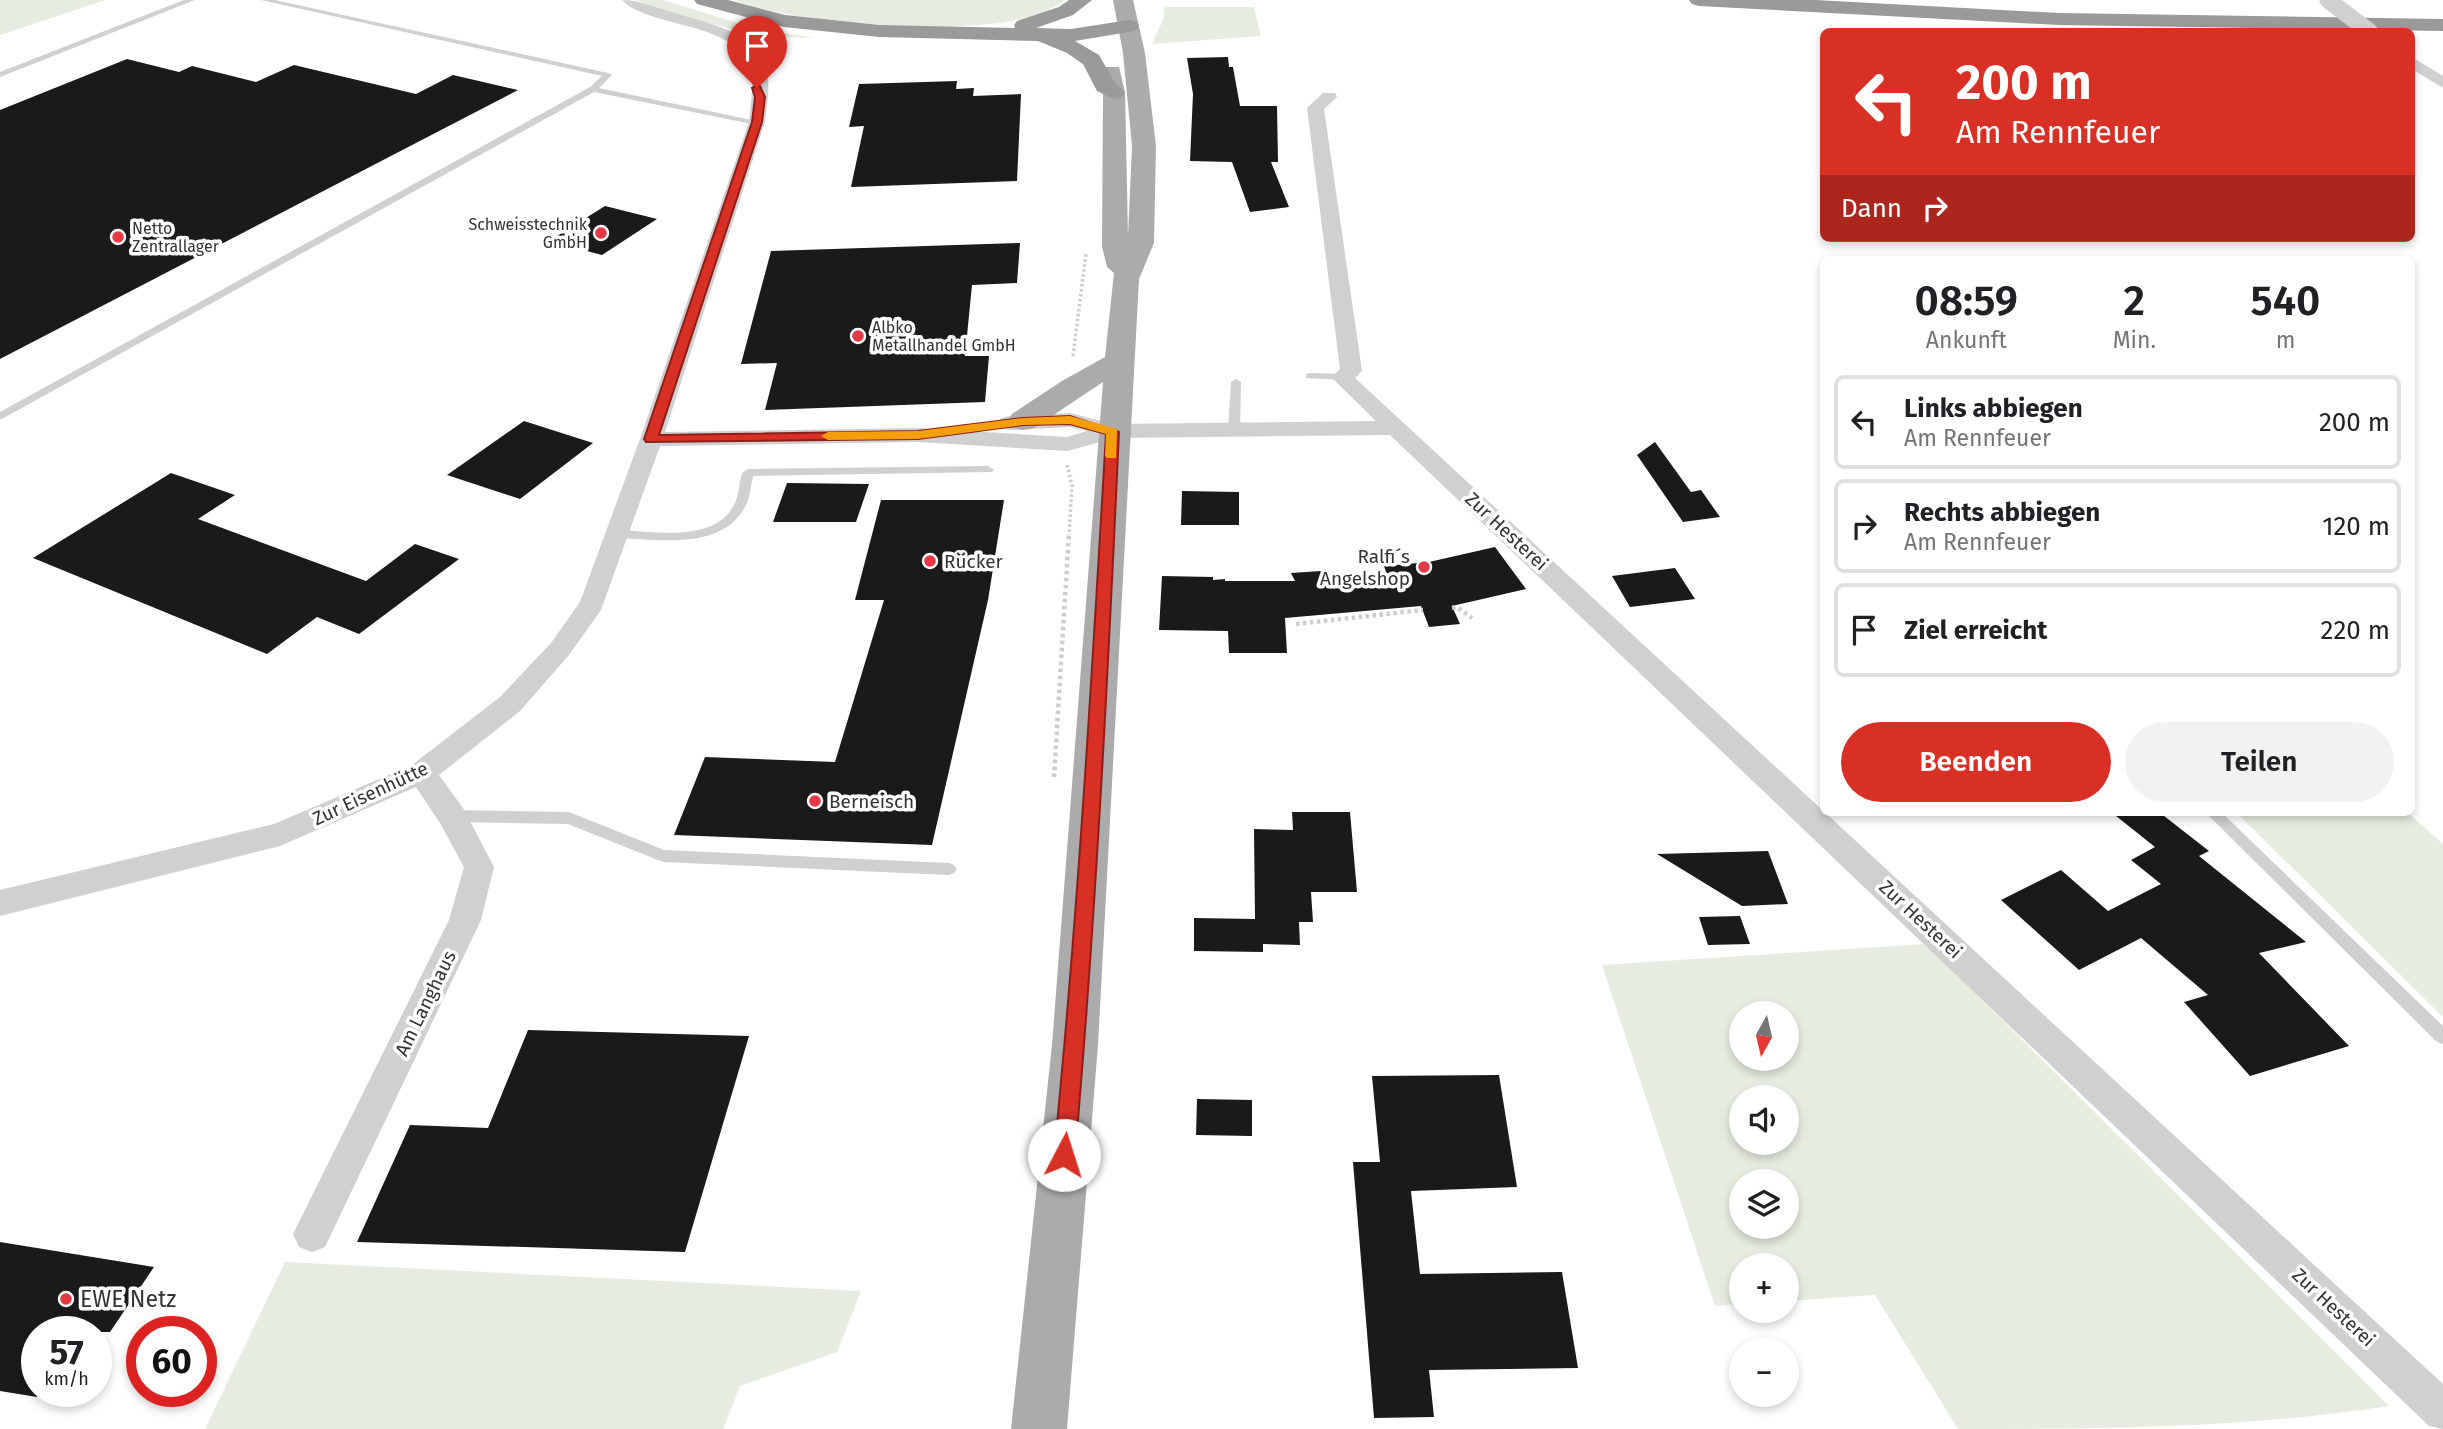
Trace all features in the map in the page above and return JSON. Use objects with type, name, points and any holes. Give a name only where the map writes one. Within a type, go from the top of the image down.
[{"type":"highway","points":[[704,0],[784,21],[878,31],[970,33],[1030,30],[1071,35],[1103,26],[1129,25]]},
{"type":"highway","points":[[1030,30],[1082,0]]},
{"type":"highway","points":[[1699,0],[2059,19],[2443,25]]},
{"type":"highway","points":[[1872,0],[2200,12],[2443,14]]},
{"type":"highway","points":[[1950,0],[1982,5]]},
{"type":"highway","points":[[1030,30],[1090,57],[1103,76],[1105,86],[1114,92]]},
{"type":"main road","points":[[1098,0],[1114,92],[1115,246],[1125,279]]},
{"type":"main road","points":[[1039,1429],[1075,1045],[1125,279],[1141,243],[1144,146],[1129,25],[1123,0]]},
{"type":"main road","points":[[1023,421],[1073,387],[1118,362]]},
{"type":"street","name":"Zur Eisenhütte","points":[[0,903],[280,834],[422,774],[510,704],[559,649],[592,604],[651,439],[757,122],[760,97],[757,88],[760,76],[757,62],[747,48],[720,33],[629,0]]},
{"type":"street","points":[[2328,0],[2365,28]]},
{"type":"street","points":[[2415,64],[2443,83]]},
{"type":"street","points":[[1329,97],[1315,108],[1351,371],[1342,377]]},
{"type":"street","name":"Zur Hesterei","points":[[1342,377],[2443,1412]]},
{"type":"street","points":[[918,435],[1023,421],[1070,420],[1113,432]]},
{"type":"street","points":[[651,439],[918,435],[1068,444],[1113,432],[1396,428]]},
{"type":"street","name":"Am Langhaus","points":[[312,1234],[465,920],[479,867],[452,816],[422,774]]},
{"type":"lane","points":[[0,75],[191,0]]},
{"type":"lane","points":[[0,417],[593,89],[608,75],[265,0]]},
{"type":"lane","points":[[593,89],[757,122]]},
{"type":"lane","points":[[1310,376],[1342,377]]},
{"type":"lane","points":[[1234,431],[1236,382]]},
{"type":"lane","points":[[616,534],[700,535],[722,526],[739,506],[748,473],[988,470]]},
{"type":"lane","points":[[452,816],[569,818],[663,856],[949,869]]},
{"type":"lane","points":[[2216,816],[2443,1037]]},
{"type":"path","points":[[1053,782],[1072,485],[1066,462]]},
{"type":"path","points":[[1452,608],[1457,607],[1472,618]]},
{"type":"path","points":[[1296,624],[1423,610]]},
{"type":"shaded area","points":[[0,0],[105,0],[0,35]]},
{"type":"shaded area","points":[[636,0],[663,0],[754,28],[816,38],[763,36],[682,17]]},
{"type":"shaded area","points":[[734,0],[1065,0],[1042,13],[1013,21],[933,27],[888,26],[800,17]]},
{"type":"shaded area","points":[[1165,7],[1254,7],[1261,36],[1152,44],[1163,20]]},
{"type":"shaded area","points":[[2240,816],[2412,816],[2443,844],[2443,1017]]},
{"type":"shaded area","points":[[1926,944],[2389,1406],[2228,1423],[2120,1428],[1958,1429],[1875,1295],[1799,1300],[1799,1253],[1729,1253],[1729,1305],[1715,1306],[1602,965]]},
{"type":"shaded area","points":[[285,1262],[861,1291],[837,1352],[740,1386],[723,1429],[205,1429]]},
{"type":"building","points":[[1228,57],[1229,67],[1233,67],[1240,106],[1277,106],[1278,162],[1271,162],[1289,207],[1250,212],[1232,162],[1190,161],[1193,94],[1187,58]]},
{"type":"building","name":"Netto Zentrallager","points":[[127,59],[179,72],[192,66],[256,82],[294,65],[416,94],[453,75],[518,90],[0,359],[0,110]]},
{"type":"building","points":[[957,81],[956,89],[974,88],[973,96],[1021,94],[1017,181],[851,187],[864,126],[849,127],[859,84]]},
{"type":"building","name":"Schweisstechnik GmbH","points":[[605,206],[657,219],[602,255],[549,241]]},
{"type":"building","points":[[1020,243],[1017,283],[972,285],[965,356],[989,356],[985,402],[765,410],[777,363],[741,364],[771,251]]},
{"type":"building","points":[[524,421],[593,443],[520,499],[447,475]]},
{"type":"building","points":[[1655,442],[1691,492],[1701,490],[1720,517],[1683,522],[1637,455]]},
{"type":"building","points":[[171,473],[235,495],[198,519],[366,581],[415,544],[459,559],[359,634],[317,617],[267,654],[33,558]]},
{"type":"building","points":[[787,483],[869,484],[856,522],[773,522]]},
{"type":"building","points":[[1182,491],[1239,492],[1239,525],[1181,525]]},
{"type":"building","points":[[881,500],[1004,500],[988,600],[932,845],[674,835],[705,757],[835,762],[884,600],[855,600]]},
{"type":"building","points":[[1495,547],[1526,589],[1452,606],[1460,624],[1429,627],[1421,606],[1285,618],[1287,653],[1229,653],[1228,631],[1159,630],[1162,576],[1213,577],[1213,580],[1225,581],[1295,581],[1291,573],[1321,571],[1325,580],[1387,575],[1384,566],[1429,562]]},
{"type":"building","points":[[1675,568],[1695,599],[1630,607],[1612,576]]},
{"type":"building","points":[[1292,812],[1350,812],[1357,892],[1311,892],[1313,922],[1299,922],[1300,945],[1263,944],[1263,952],[1194,951],[1194,918],[1255,919],[1254,829],[1293,830]]},
{"type":"building","points":[[2116,816],[2164,816],[2209,851],[2199,856],[2306,942],[2259,953],[2349,1046],[2250,1076],[2184,1002],[2208,995],[2141,938],[2079,970],[2001,900],[2061,870],[2108,911],[2161,884],[2131,860],[2155,847]]},
{"type":"building","points":[[1768,851],[1788,904],[1742,906],[1657,854]]},
{"type":"building","points":[[1740,916],[1750,944],[1708,945],[1699,917]]},
{"type":"building","points":[[528,1030],[749,1036],[685,1252],[357,1242],[410,1125],[488,1128]]},
{"type":"building","points":[[1499,1075],[1517,1187],[1411,1191],[1420,1274],[1562,1272],[1578,1368],[1429,1370],[1434,1417],[1374,1418],[1353,1162],[1380,1162],[1372,1076]]},
{"type":"building","points":[[1197,1099],[1252,1100],[1252,1136],[1196,1135]]},
{"type":"building","name":"EWE Netz","points":[[0,1242],[154,1267],[112,1329],[112,1316],[21,1316],[21,1394],[0,1391]]},
{"type":"slow traffic","points":[[828,436],[918,435],[1023,421],[1070,420],[1113,432],[1112,456]]},
{"type":"place","name":"Schweisstechnik GmbH","points":[[601,233]]},
{"type":"place","name":"Netto Zentrallager","points":[[118,237]]},
{"type":"place","name":"Albko Metallhandel GmbH","points":[[858,336]]},
{"type":"place","name":"Rücker","points":[[930,561]]},
{"type":"place","name":"Ralfi´s Angelshop","points":[[1424,567]]},
{"type":"place","name":"Berneisch","points":[[815,801]]},
{"type":"place","name":"EWE Netz","points":[[66,1299]]},
{"type":"route","points":[[757,88],[760,97],[757,122],[651,439],[918,435],[1023,421],[1070,420],[1113,432],[1099,695],[1075,1045],[1064,1155]]}]
